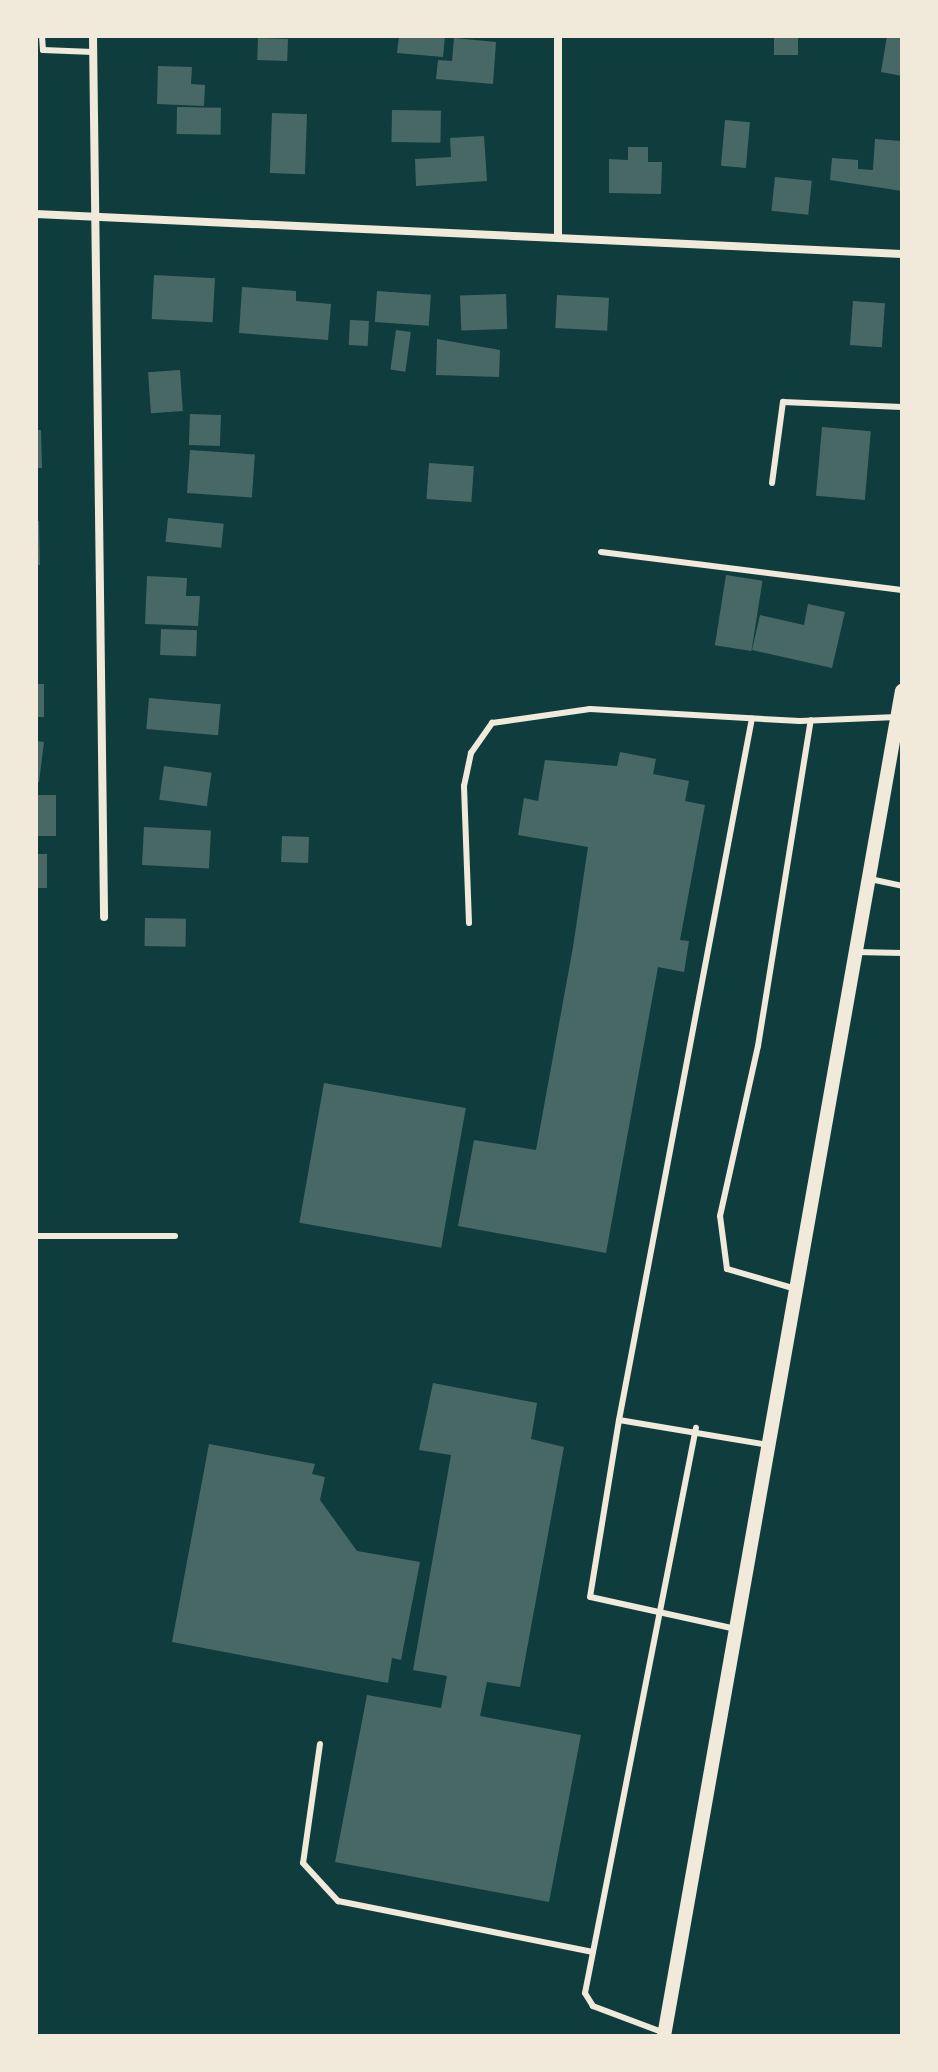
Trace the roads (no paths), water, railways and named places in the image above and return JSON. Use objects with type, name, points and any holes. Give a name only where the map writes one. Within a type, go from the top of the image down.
[{"type":"street","points":[[93,36],[104,917]]},
{"type":"street","points":[[558,36],[558,238]]},
{"type":"street","points":[[36,214],[902,254]]},
{"type":"street","points":[[664,2034],[869,879],[895,772],[897,717],[902,691]]},
{"type":"lane","points":[[42,36],[43,50],[93,52]]},
{"type":"lane","points":[[772,483],[783,402],[902,407]]},
{"type":"lane","points":[[601,552],[902,590]]},
{"type":"lane","points":[[469,923],[464,786],[471,753],[492,723],[590,709],[811,720],[897,717]]},
{"type":"lane","points":[[736,1629],[660,1609],[590,1597],[619,1420],[752,718]]},
{"type":"lane","points":[[796,1289],[727,1269],[720,1216],[758,1046],[811,720]]},
{"type":"lane","points":[[869,879],[902,886]]},
{"type":"lane","points":[[856,952],[902,953]]},
{"type":"lane","points":[[36,1236],[175,1236]]},
{"type":"lane","points":[[619,1420],[696,1428],[769,1445]]},
{"type":"lane","points":[[664,2034],[593,2006],[585,1993],[696,1428]]},
{"type":"lane","points":[[320,1744],[303,1863],[338,1901],[593,1952]]}]
